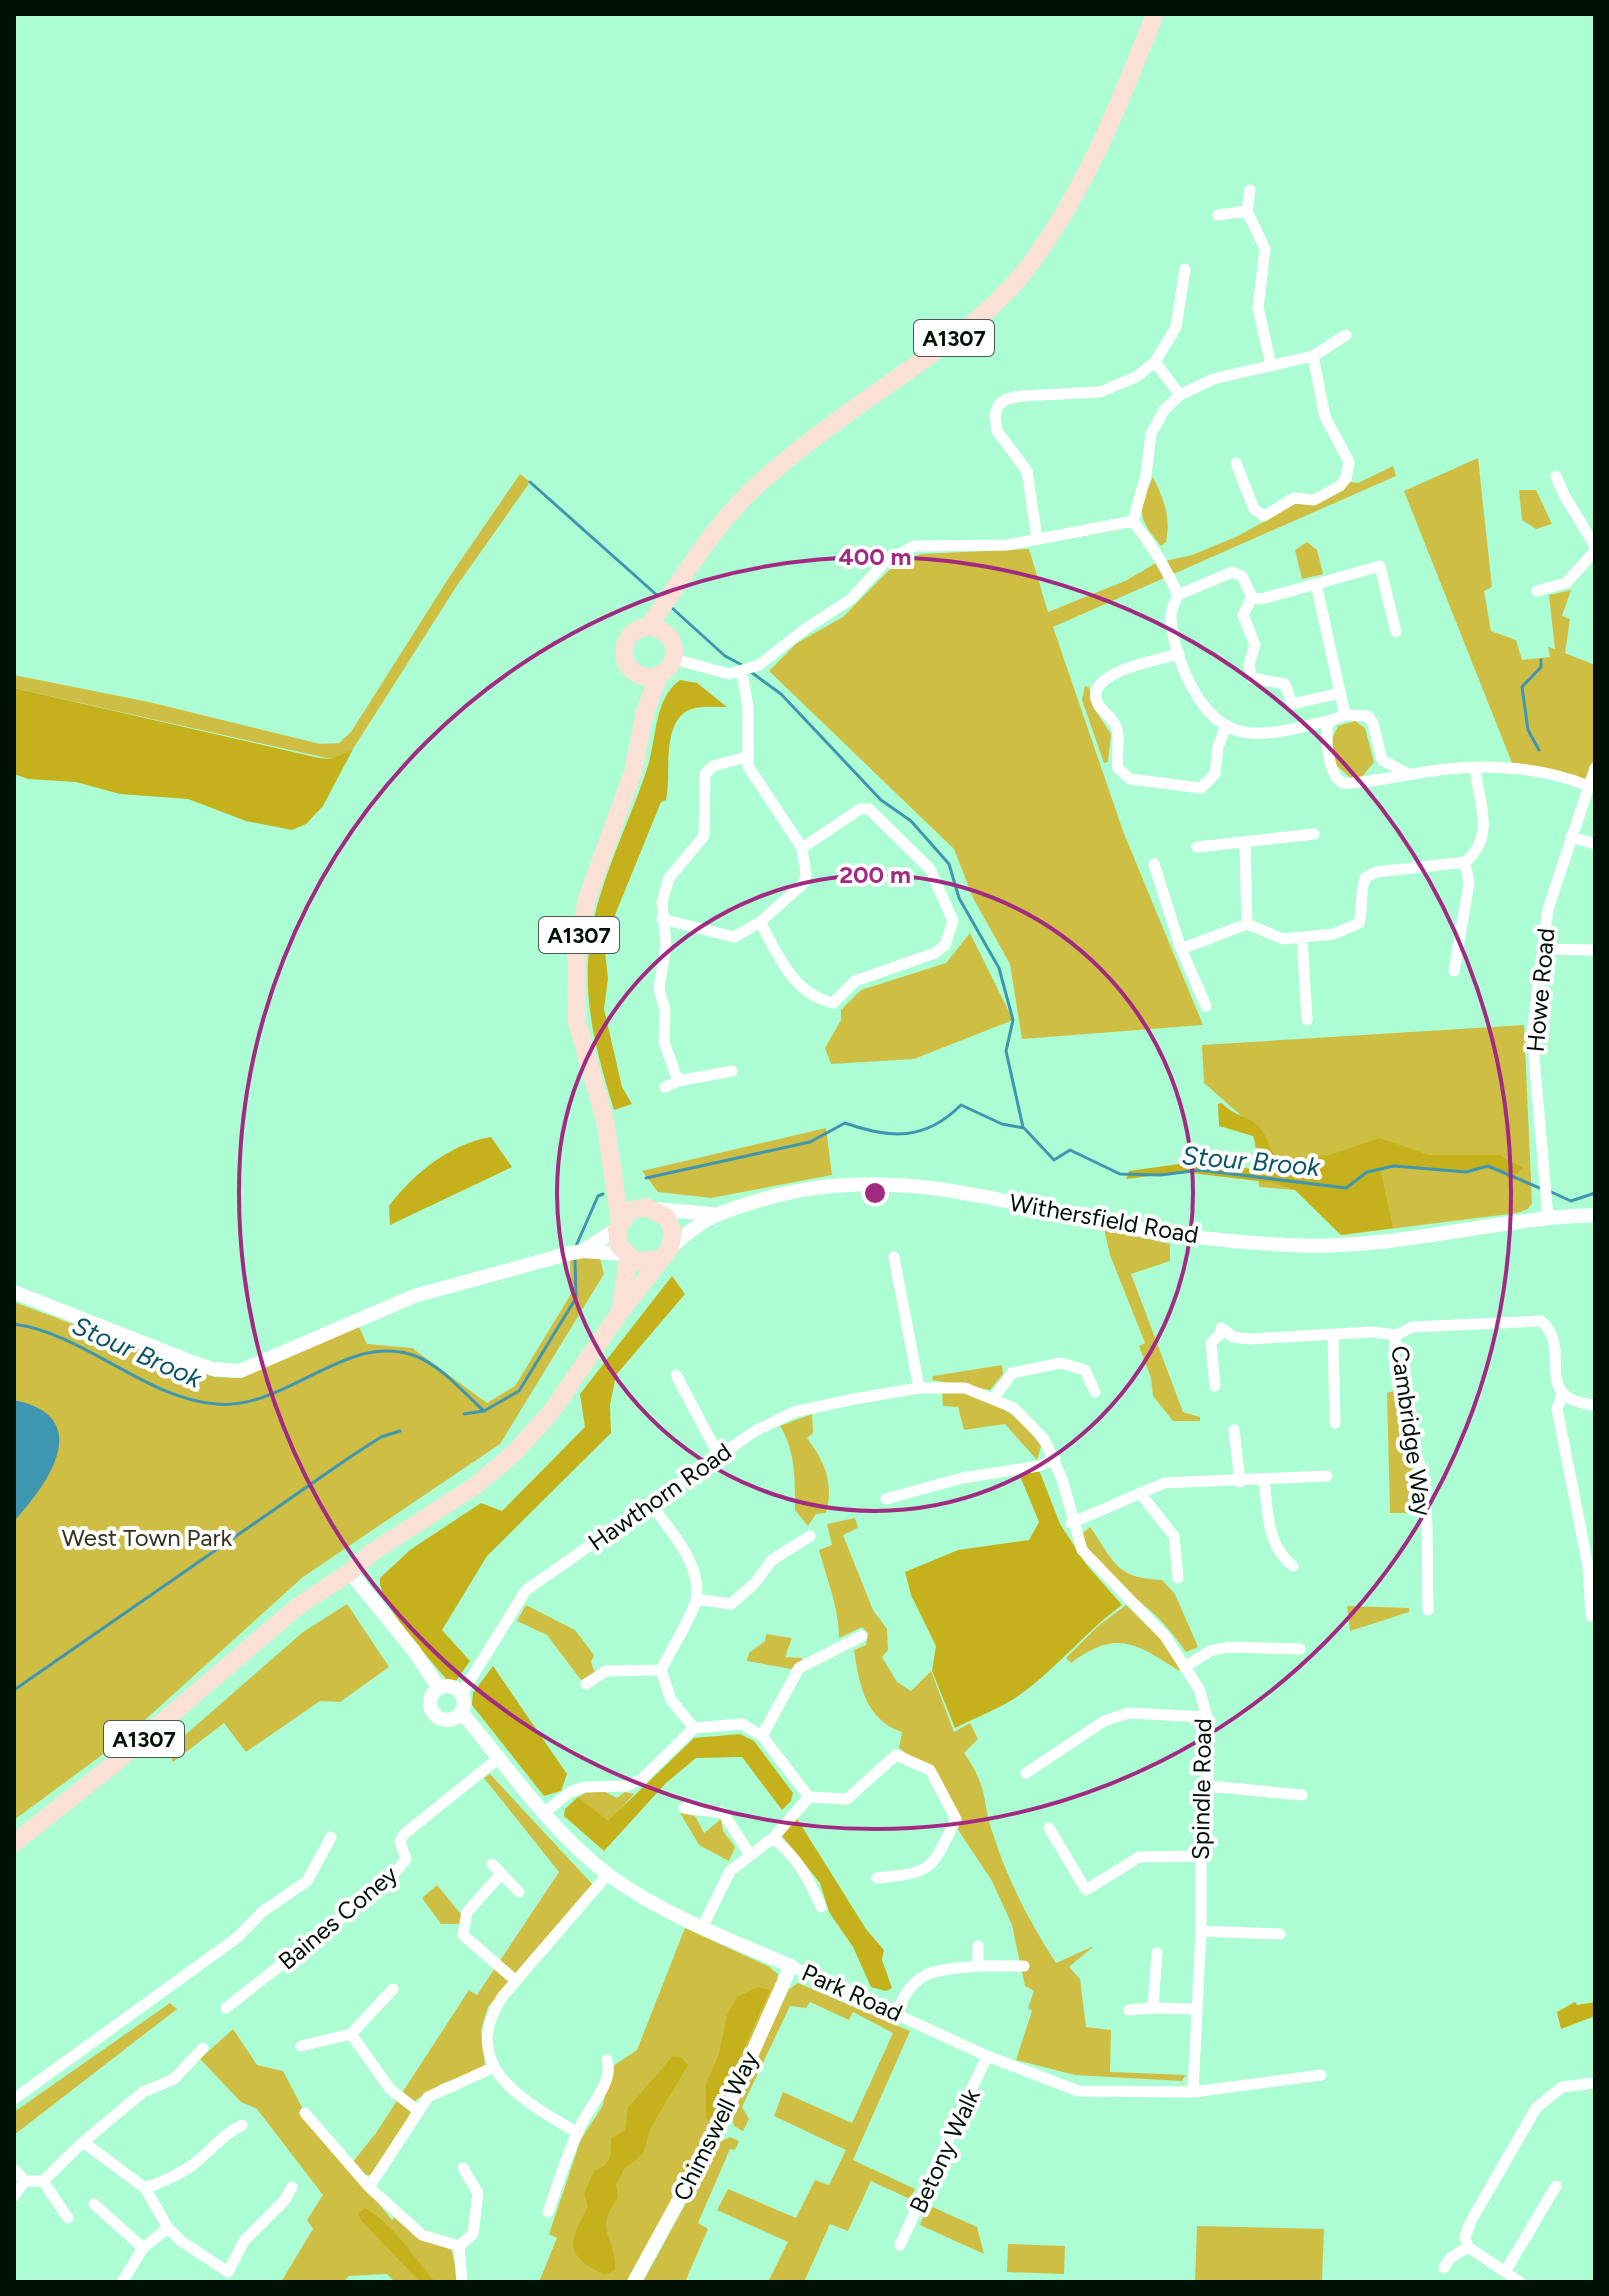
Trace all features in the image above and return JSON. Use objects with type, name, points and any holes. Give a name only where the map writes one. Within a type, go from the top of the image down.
[{"type":"main road","name":"A1307","points":[[658,630],[668,603],[703,543],[755,487],[856,407],[963,332],[1019,278],[1067,207],[1112,119],[1155,14]]},
{"type":"main road","points":[[638,630],[658,630],[675,650],[674,659],[659,675],[645,712],[635,673],[627,664],[625,646],[638,630]]},
{"type":"main road","points":[[635,673],[646,677],[659,675]]},
{"type":"main road","name":"A1307","points":[[613,1164],[605,1120],[577,1022],[576,953],[587,899],[633,772],[645,712]]},
{"type":"main road","points":[[613,1164],[631,1193],[671,1225],[664,1254],[644,1263],[626,1256]]},
{"type":"main road","points":[[613,1164],[619,1225]]},
{"type":"main road","points":[[619,1225],[631,1210],[650,1208]]},
{"type":"main road","name":"A1307","points":[[619,1225],[617,1238],[626,1256],[620,1312]]},
{"type":"main road","name":"A1307","points":[[14,1843],[157,1729],[298,1606],[350,1572],[371,1553],[475,1486],[514,1453],[551,1412],[664,1254]]},
{"type":"street","points":[[1250,190],[1247,211],[1265,249],[1258,308],[1271,365]]},
{"type":"street","points":[[1218,215],[1247,211]]},
{"type":"street","points":[[1037,538],[1027,471],[997,431],[995,416],[998,406],[1006,399],[1021,396],[1100,392],[1136,377],[1155,362],[1176,327],[1185,269]]},
{"type":"street","points":[[1133,521],[1146,475],[1151,434],[1164,410],[1180,395],[1213,379],[1313,356],[1346,335]]},
{"type":"street","points":[[1236,463],[1254,509],[1264,516],[1294,498],[1314,500],[1346,478],[1349,462],[1325,417],[1313,356]]},
{"type":"street","points":[[1155,362],[1180,395]]},
{"type":"street","points":[[1537,591],[1566,583],[1595,548],[1556,476]]},
{"type":"street","points":[[674,659],[716,672],[742,672],[759,665],[805,629],[851,599],[885,562],[914,546],[992,546],[1133,521]]},
{"type":"street","points":[[1133,521],[1157,551],[1178,595]]},
{"type":"street","points":[[1252,597],[1261,599],[1380,566],[1396,632]]},
{"type":"street","points":[[1252,597],[1242,576],[1232,572],[1178,595],[1170,615],[1179,654],[1205,707],[1226,725],[1258,733],[1360,713],[1370,719],[1382,760],[1379,777]]},
{"type":"street","points":[[1316,584],[1345,715]]},
{"type":"street","points":[[1252,597],[1243,615],[1255,645],[1249,665],[1252,678],[1285,684],[1292,704],[1340,693]]},
{"type":"street","points":[[1179,654],[1107,676],[1098,686],[1095,695],[1099,706],[1117,728],[1118,768],[1130,779],[1201,788],[1215,774],[1218,747],[1226,725]]},
{"type":"street","points":[[662,919],[734,937],[760,922],[803,884],[806,862],[802,848],[755,778],[746,757],[748,708],[742,672]]},
{"type":"street","points":[[1329,721],[1324,733],[1335,775],[1340,782],[1351,784],[1379,777],[1475,767],[1560,775],[1586,785]]},
{"type":"street","points":[[678,1081],[664,1042],[665,1010],[659,989],[666,955],[662,902],[669,878],[704,836],[705,774],[713,766],[746,757]]},
{"type":"street","points":[[1382,760],[1408,774]]},
{"type":"street","points":[[1181,949],[1247,924],[1270,936],[1302,938],[1334,934],[1359,923],[1365,878],[1376,872],[1465,862],[1475,854],[1486,832],[1475,767]]},
{"type":"street","name":"Howe Road","points":[[1548,1218],[1532,1033],[1548,909],[1586,785],[1595,768]]},
{"type":"street","points":[[760,922],[792,980],[817,999],[833,1003],[855,981],[935,953],[945,945],[953,921],[930,869],[869,809],[860,809],[802,848]]},
{"type":"street","points":[[1197,847],[1314,834]]},
{"type":"street","points":[[1571,837],[1595,844]]},
{"type":"street","points":[[1245,842],[1247,924]]},
{"type":"street","points":[[1454,971],[1469,883],[1465,862]]},
{"type":"street","points":[[1154,864],[1181,949],[1206,1006]]},
{"type":"street","points":[[1302,938],[1307,1020]]},
{"type":"street","points":[[1542,949],[1595,950]]},
{"type":"street","points":[[665,1087],[678,1081],[732,1071]]},
{"type":"street","name":"Withersfield Road","points":[[650,1208],[713,1214],[788,1192],[867,1182],[969,1193],[1163,1234],[1290,1246],[1355,1244],[1548,1218],[1595,1215]]},
{"type":"street","name":"Withersfield Road","points":[[664,1254],[713,1214]]},
{"type":"street","points":[[14,1292],[187,1360],[213,1369],[240,1371],[414,1296],[577,1252],[619,1225]]},
{"type":"street","points":[[577,1252],[626,1256]]},
{"type":"street","points":[[894,1257],[919,1388]]},
{"type":"street","name":"Cambridge Way","points":[[1428,1610],[1423,1482],[1407,1424],[1396,1356],[1397,1335],[1412,1327],[1541,1321],[1553,1336],[1558,1387],[1562,1395],[1557,1409],[1588,1566],[1588,1616]]},
{"type":"street","points":[[1215,1386],[1211,1343],[1223,1329],[1233,1337],[1249,1339],[1397,1335]]},
{"type":"street","points":[[1333,1335],[1335,1423]]},
{"type":"street","points":[[994,1398],[1012,1373],[1061,1363],[1085,1370],[1095,1392]]},
{"type":"street","points":[[676,1375],[719,1456]]},
{"type":"street","name":"Spindle Road","points":[[919,1388],[965,1388],[994,1398],[1029,1421],[1055,1459],[1071,1523],[1082,1550],[1148,1618],[1186,1666],[1199,1689],[1207,1717],[1208,1786],[1201,1856],[1201,1931],[1193,2092]]},
{"type":"street","name":"Hawthorn Road","points":[[462,1693],[526,1590],[755,1431],[794,1412],[919,1388]]},
{"type":"street","points":[[1562,1395],[1572,1402],[1595,1405]]},
{"type":"street","points":[[1234,1430],[1240,1482]]},
{"type":"street","points":[[886,1499],[962,1478],[1039,1466],[1055,1459]]},
{"type":"street","points":[[1071,1523],[1140,1493],[1180,1481],[1240,1482],[1327,1476]]},
{"type":"street","points":[[1264,1479],[1272,1541],[1278,1552],[1294,1566]]},
{"type":"street","points":[[1140,1493],[1174,1536],[1178,1578]]},
{"type":"street","points":[[651,1504],[690,1559],[696,1599],[661,1670],[671,1700],[694,1728]]},
{"type":"street","points":[[696,1599],[731,1604],[754,1584],[772,1560],[810,1536]]},
{"type":"street","points":[[350,1572],[414,1651],[439,1688]]},
{"type":"street","points":[[762,1736],[799,1668],[862,1636]]},
{"type":"street","points":[[1186,1666],[1210,1651],[1228,1647],[1300,1649]]},
{"type":"street","points":[[586,1684],[606,1671],[661,1670]]},
{"type":"street","points":[[451,1686],[462,1693],[464,1704],[461,1712],[452,1719],[435,1715],[430,1702],[439,1688],[451,1686]]},
{"type":"street","name":"Park Road","points":[[461,1712],[545,1812],[608,1874],[702,1928],[987,2056],[1078,2091],[1193,2092],[1321,2075]]},
{"type":"street","points":[[1026,1773],[1104,1721],[1129,1713],[1207,1717]]},
{"type":"street","points":[[545,1812],[570,1792],[585,1787],[626,1786],[642,1779],[694,1728],[742,1724],[762,1736],[809,1797],[847,1799],[896,1755],[930,1770],[956,1819],[933,1865],[909,1875],[877,1878]]},
{"type":"street","name":"Baines Coney","points":[[226,2008],[389,1880],[406,1859],[400,1842],[403,1835],[500,1757]]},
{"type":"street","points":[[1208,1786],[1302,1795]]},
{"type":"street","points":[[702,1928],[730,1871],[749,1853],[773,1838],[809,1797]]},
{"type":"street","points":[[684,1808],[723,1813],[749,1853]]},
{"type":"street","points":[[1049,1828],[1086,1890],[1139,1857],[1201,1856]]},
{"type":"street","points":[[14,2099],[238,1937],[262,1912],[307,1881],[331,1837]]},
{"type":"street","points":[[773,1838],[791,1853],[806,1873],[821,1907]]},
{"type":"street","points":[[492,1864],[519,1892]]},
{"type":"street","points":[[501,1874],[467,1912],[463,1935],[516,1981]]},
{"type":"street","points":[[578,2133],[523,2098],[492,2068],[485,2031],[488,2019],[516,1981],[608,1874]]},
{"type":"street","points":[[1201,1931],[1280,1934]]},
{"type":"street","points":[[978,1946],[978,1966]]},
{"type":"street","points":[[1153,2008],[1157,1953]]},
{"type":"street","name":"Chimswell Way","points":[[634,2282],[721,2123],[791,1966]]},
{"type":"street","points":[[896,2013],[907,1989],[921,1976],[978,1966],[1024,1966]]},
{"type":"street","points":[[301,2046],[351,2034],[393,1989]]},
{"type":"street","points":[[1129,2010],[1195,2009]]},
{"type":"street","points":[[351,2034],[390,2089],[417,2110]]},
{"type":"street","points":[[14,2169],[25,2181],[43,2181],[83,2142],[143,2092],[174,2079],[203,2048]]},
{"type":"street","name":"Betony Walk","points":[[900,2245],[987,2056]]},
{"type":"street","points":[[548,2212],[578,2133],[599,2097],[609,2067],[607,2060]]},
{"type":"street","points":[[369,2187],[428,2097],[492,2068]]},
{"type":"street","points":[[1520,2282],[1468,2247],[1465,2237],[1471,2221],[1536,2108],[1562,2087],[1595,2083]]},
{"type":"street","points":[[305,2113],[369,2187],[422,2235],[459,2246]]},
{"type":"street","points":[[145,2188],[169,2180],[201,2159],[221,2136],[242,2125]]},
{"type":"street","points":[[83,2142],[145,2188],[168,2228],[226,2277],[244,2241],[284,2201],[292,2187]]},
{"type":"street","points":[[462,2282],[458,2266],[459,2246],[473,2234],[478,2193],[463,2168]]},
{"type":"street","points":[[14,2196],[25,2181]]},
{"type":"street","points":[[43,2181],[68,2218]]},
{"type":"street","points":[[1505,2272],[1556,2186]]},
{"type":"street","points":[[94,2204],[143,2248]]},
{"type":"street","points":[[122,2282],[143,2248],[168,2228]]},
{"type":"street","points":[[1444,2268],[1450,2258],[1468,2247]]},
{"type":"green space","points":[[1478,458],[1492,587],[1484,591],[1491,631],[1516,640],[1522,660],[1550,657],[1548,647],[1555,649],[1549,595],[1571,590],[1562,616],[1570,619],[1565,653],[1595,665],[1595,768],[1586,785],[1514,768],[1404,491]]},
{"type":"green space","points":[[1393,466],[1396,476],[1053,627],[1123,831],[1203,1025],[1022,1039],[1010,964],[973,898],[954,849],[769,671],[797,643],[843,617],[895,564],[921,554],[1029,549],[1048,612],[1125,581],[1156,563],[1192,555],[1238,536],[1295,504],[1331,496],[1350,482],[1358,483]]},
{"type":"green space","points":[[520,474],[530,482],[456,587],[353,749],[331,759],[14,688],[14,675],[149,702],[320,744],[339,743],[351,732],[450,576]]},
{"type":"green space","points":[[1153,477],[1167,517],[1166,542],[1161,546],[1147,527],[1142,513],[1144,497]]},
{"type":"green space","points":[[1519,490],[1536,490],[1552,524],[1536,529],[1522,520]]},
{"type":"green space","points":[[1307,542],[1317,550],[1323,574],[1302,579],[1295,550]]},
{"type":"green space","points":[[1085,686],[1089,687],[1093,707],[1111,734],[1108,762],[1104,763],[1082,700]]},
{"type":"green space","points":[[1355,721],[1365,728],[1374,762],[1362,777],[1351,778],[1336,765],[1331,741],[1338,726]]},
{"type":"green space","points":[[970,933],[1013,1020],[914,1059],[831,1064],[825,1048],[841,1020],[841,1010],[861,990],[946,963]]},
{"type":"green space","points":[[1524,1025],[1532,1203],[1528,1209],[1517,1213],[1341,1235],[1295,1190],[1259,1187],[1253,1126],[1204,1083],[1202,1045]]},
{"type":"green space","points":[[826,1128],[832,1175],[711,1198],[658,1192],[642,1171]]},
{"type":"green space","points":[[1104,1229],[1170,1244],[1170,1261],[1131,1274],[1183,1412],[1200,1417],[1200,1421],[1173,1421],[1153,1396],[1151,1378],[1139,1346],[1145,1343],[1110,1255]]},
{"type":"green space","name":"West Town Park","points":[[570,1258],[600,1258],[604,1274],[500,1444],[303,1577],[125,1738],[14,1820],[14,1302],[214,1377],[235,1378],[253,1373],[358,1325],[367,1344],[412,1348],[487,1403],[515,1386],[571,1294]]},
{"type":"green space","points":[[1002,1365],[1003,1374],[990,1390],[932,1380],[933,1376]]},
{"type":"green space","points":[[1394,1391],[1410,1451],[1416,1513],[1390,1513],[1387,1393]]},
{"type":"green space","points":[[965,1392],[998,1406],[1017,1419],[1041,1446],[1037,1460],[1005,1424],[964,1430],[958,1407],[943,1406],[942,1393]]},
{"type":"green space","points":[[812,1414],[813,1433],[807,1438],[823,1464],[829,1492],[826,1513],[816,1514],[808,1526],[795,1510],[792,1456],[780,1426]]},
{"type":"green space","points":[[855,1518],[858,1528],[843,1535],[873,1610],[887,1629],[888,1650],[882,1657],[897,1682],[911,1691],[931,1671],[954,1732],[970,1723],[978,1739],[964,1753],[981,1785],[1005,1868],[1056,1963],[1094,1946],[1069,1967],[1080,1979],[1086,2027],[1111,2030],[1110,2072],[1186,2075],[1182,2081],[1075,2075],[1016,2060],[1032,2011],[1028,2008],[1034,1991],[1025,1986],[1012,1925],[992,1881],[957,1828],[925,1767],[899,1748],[902,1732],[880,1719],[866,1699],[854,1650],[866,1645],[868,1633],[862,1627],[839,1638],[835,1604],[819,1550],[832,1545],[827,1524]]},
{"type":"green space","points":[[1090,1527],[1111,1559],[1125,1572],[1146,1579],[1162,1580],[1175,1594],[1198,1647],[1186,1652],[1158,1618],[1101,1567],[1086,1545],[1083,1533]]},
{"type":"green space","points":[[347,1604],[389,1667],[340,1702],[320,1701],[246,1752],[224,1723],[173,1762],[168,1750],[303,1632]]},
{"type":"green space","points":[[526,1605],[575,1630],[594,1655],[591,1662],[595,1673],[581,1680],[547,1635],[517,1621]]},
{"type":"green space","points":[[1126,1605],[1164,1642],[1181,1666],[1179,1671],[1150,1653],[1126,1644],[1101,1646],[1071,1663],[1066,1658],[1098,1626]]},
{"type":"green space","points":[[1347,1606],[1409,1608],[1409,1612],[1350,1631]]},
{"type":"green space","points":[[766,1634],[792,1638],[785,1657],[802,1658],[802,1662],[791,1669],[747,1661],[749,1653],[765,1641]]},
{"type":"green space","points":[[490,1774],[593,1885],[488,2007],[481,2030],[485,2065],[480,2070],[441,2084],[416,2100],[404,2127],[371,2175],[365,2175],[352,2163],[376,2133],[469,1990],[477,1995],[559,1872],[484,1778]]},
{"type":"green space","points":[[601,1790],[617,1798],[625,1792],[634,1794],[605,1826],[576,1799],[588,1791]]},
{"type":"green space","points":[[680,1813],[695,1816],[704,1833],[721,1819],[723,1831],[735,1847],[729,1861],[699,1845]]},
{"type":"green space","points":[[437,1885],[464,1918],[462,1924],[441,1924],[422,1898]]},
{"type":"green space","points":[[685,1928],[768,1966],[778,1974],[777,1984],[732,2091],[628,2282],[539,2282],[557,2238],[549,2234],[581,2139],[602,2107],[613,2066],[637,2050]]},
{"type":"green space","points":[[798,1983],[910,2031],[853,2160],[915,2189],[910,2199],[871,2181],[848,2231],[830,2224],[804,2282],[768,2282],[788,2242],[717,2210],[728,2189],[796,2218],[815,2180],[829,2185],[846,2150],[774,2116],[783,2092],[852,2123],[893,2033],[853,2012],[849,2020],[810,2002],[806,2008],[790,2006],[742,2107],[749,2119],[743,2131],[734,2126],[731,2113],[789,1989]]},
{"type":"green space","points":[[170,2003],[177,2009],[14,2135],[14,2112]]},
{"type":"green space","points":[[233,2029],[257,2065],[283,2071],[305,2113],[392,2220],[395,2217],[424,2240],[451,2248],[459,2282],[395,2282],[387,2274],[349,2276],[343,2282],[281,2282],[313,2229],[307,2220],[323,2195],[257,2109],[241,2102],[200,2059]]},
{"type":"green space","points":[[730,2137],[739,2141],[735,2150],[730,2149],[698,2223],[708,2229],[685,2282],[643,2282],[719,2142]]},
{"type":"green space","points":[[928,2205],[977,2227],[984,2254],[920,2225]]},
{"type":"green space","points":[[1197,2226],[1324,2229],[1322,2282],[1195,2282]]},
{"type":"green space","points":[[1008,2244],[1065,2246],[1064,2274],[1007,2272]]},
{"type":"shaded area","points":[[680,680],[697,683],[727,707],[695,708],[684,713],[676,722],[669,748],[666,800],[661,802],[604,942],[608,979],[604,1009],[622,1087],[632,1104],[614,1110],[597,1051],[590,1011],[588,970],[592,926],[605,881],[647,769],[660,709],[671,688]]},
{"type":"shaded area","points":[[14,688],[319,758],[331,759],[353,749],[323,806],[306,824],[292,830],[246,821],[188,799],[120,794],[76,782],[28,779],[14,774]]},
{"type":"shaded area","points":[[1222,1103],[1256,1124],[1274,1154],[1282,1161],[1333,1154],[1379,1138],[1429,1155],[1499,1155],[1523,1168],[1514,1176],[1516,1181],[1482,1168],[1448,1171],[1380,1168],[1393,1228],[1341,1235],[1295,1190],[1275,1183],[1183,1172],[1126,1179],[1129,1171],[1179,1164],[1259,1169],[1261,1158],[1253,1136],[1219,1126],[1218,1104]]},
{"type":"shaded area","points":[[491,1137],[512,1167],[390,1225],[389,1206],[421,1172],[461,1146]]},
{"type":"shaded area","points":[[672,1276],[685,1294],[616,1375],[610,1405],[611,1433],[487,1556],[442,1630],[470,1661],[454,1684],[450,1683],[396,1616],[381,1589],[380,1578],[410,1550],[481,1503],[502,1511],[585,1427],[580,1394]]},
{"type":"shaded area","points":[[1039,1470],[1060,1524],[1086,1564],[1122,1605],[1027,1690],[955,1728],[932,1671],[936,1646],[911,1595],[905,1572],[958,1550],[1029,1540],[1039,1522],[1020,1476]]},
{"type":"shaded area","points":[[493,1666],[567,1774],[561,1791],[544,1796],[472,1705],[473,1693]]},
{"type":"shaded area","points":[[740,1734],[754,1741],[793,1793],[791,1801],[782,1810],[742,1757],[696,1758],[666,1783],[604,1851],[564,1816],[565,1809],[578,1797],[608,1821],[694,1738]]},
{"type":"shaded area","points":[[796,1817],[866,1929],[884,1950],[882,1960],[892,1988],[886,1991],[871,1987],[853,1947],[829,1912],[820,1883],[782,1836]]},
{"type":"shaded area","points":[[758,1987],[770,1990],[711,2121],[706,2118],[706,2084],[719,2054],[727,2015],[737,1997]]},
{"type":"shaded area","points":[[1575,2002],[1577,2005],[1595,2002],[1595,2016],[1561,2029],[1557,2012]]},
{"type":"shaded area","points":[[673,2056],[681,2057],[688,2065],[651,2127],[643,2154],[624,2169],[616,2184],[618,2198],[610,2209],[606,2227],[615,2270],[605,2275],[583,2262],[574,2248],[576,2231],[588,2207],[584,2194],[594,2171],[609,2158],[611,2139],[625,2130],[628,2108]]},
{"type":"shaded area","points":[[365,2208],[395,2232],[435,2282],[420,2282],[360,2219],[359,2213]]},
{"type":"water","points":[[14,1400],[39,1409],[53,1421],[59,1436],[58,1453],[51,1471],[14,1521]]},
{"type":"waterway","points":[[530,482],[659,597]]},
{"type":"waterway","points":[[671,607],[725,656],[742,665]]},
{"type":"waterway","points":[[1539,750],[1528,730],[1522,687],[1541,667],[1541,660]]},
{"type":"waterway","points":[[751,672],[781,694],[881,800],[911,821],[949,864],[959,898],[999,968],[1013,1020],[1006,1051],[1023,1127]]},
{"type":"waterway","name":"Stour Brook","points":[[646,1178],[810,1142],[845,1123],[892,1134],[920,1131],[948,1117],[961,1105],[1002,1124],[1024,1128],[1054,1160],[1070,1150],[1120,1174],[1161,1175],[1200,1170],[1346,1188],[1367,1172],[1394,1166],[1466,1172],[1488,1166],[1542,1189]]},
{"type":"waterway","name":"Stour Brook","points":[[1549,1191],[1571,1201],[1595,1193]]},
{"type":"waterway","name":"Stour Brook","points":[[576,1246],[598,1196],[603,1194]]},
{"type":"waterway","name":"Stour Brook","points":[[14,1324],[66,1340],[163,1390],[216,1404],[242,1403],[268,1396],[342,1361],[367,1353],[392,1351],[418,1357],[436,1367],[484,1411],[519,1391],[576,1298],[575,1258]]},
{"type":"waterway","points":[[464,1414],[484,1411]]},
{"type":"waterway","points":[[14,1690],[350,1457],[381,1437],[400,1431]]}]
